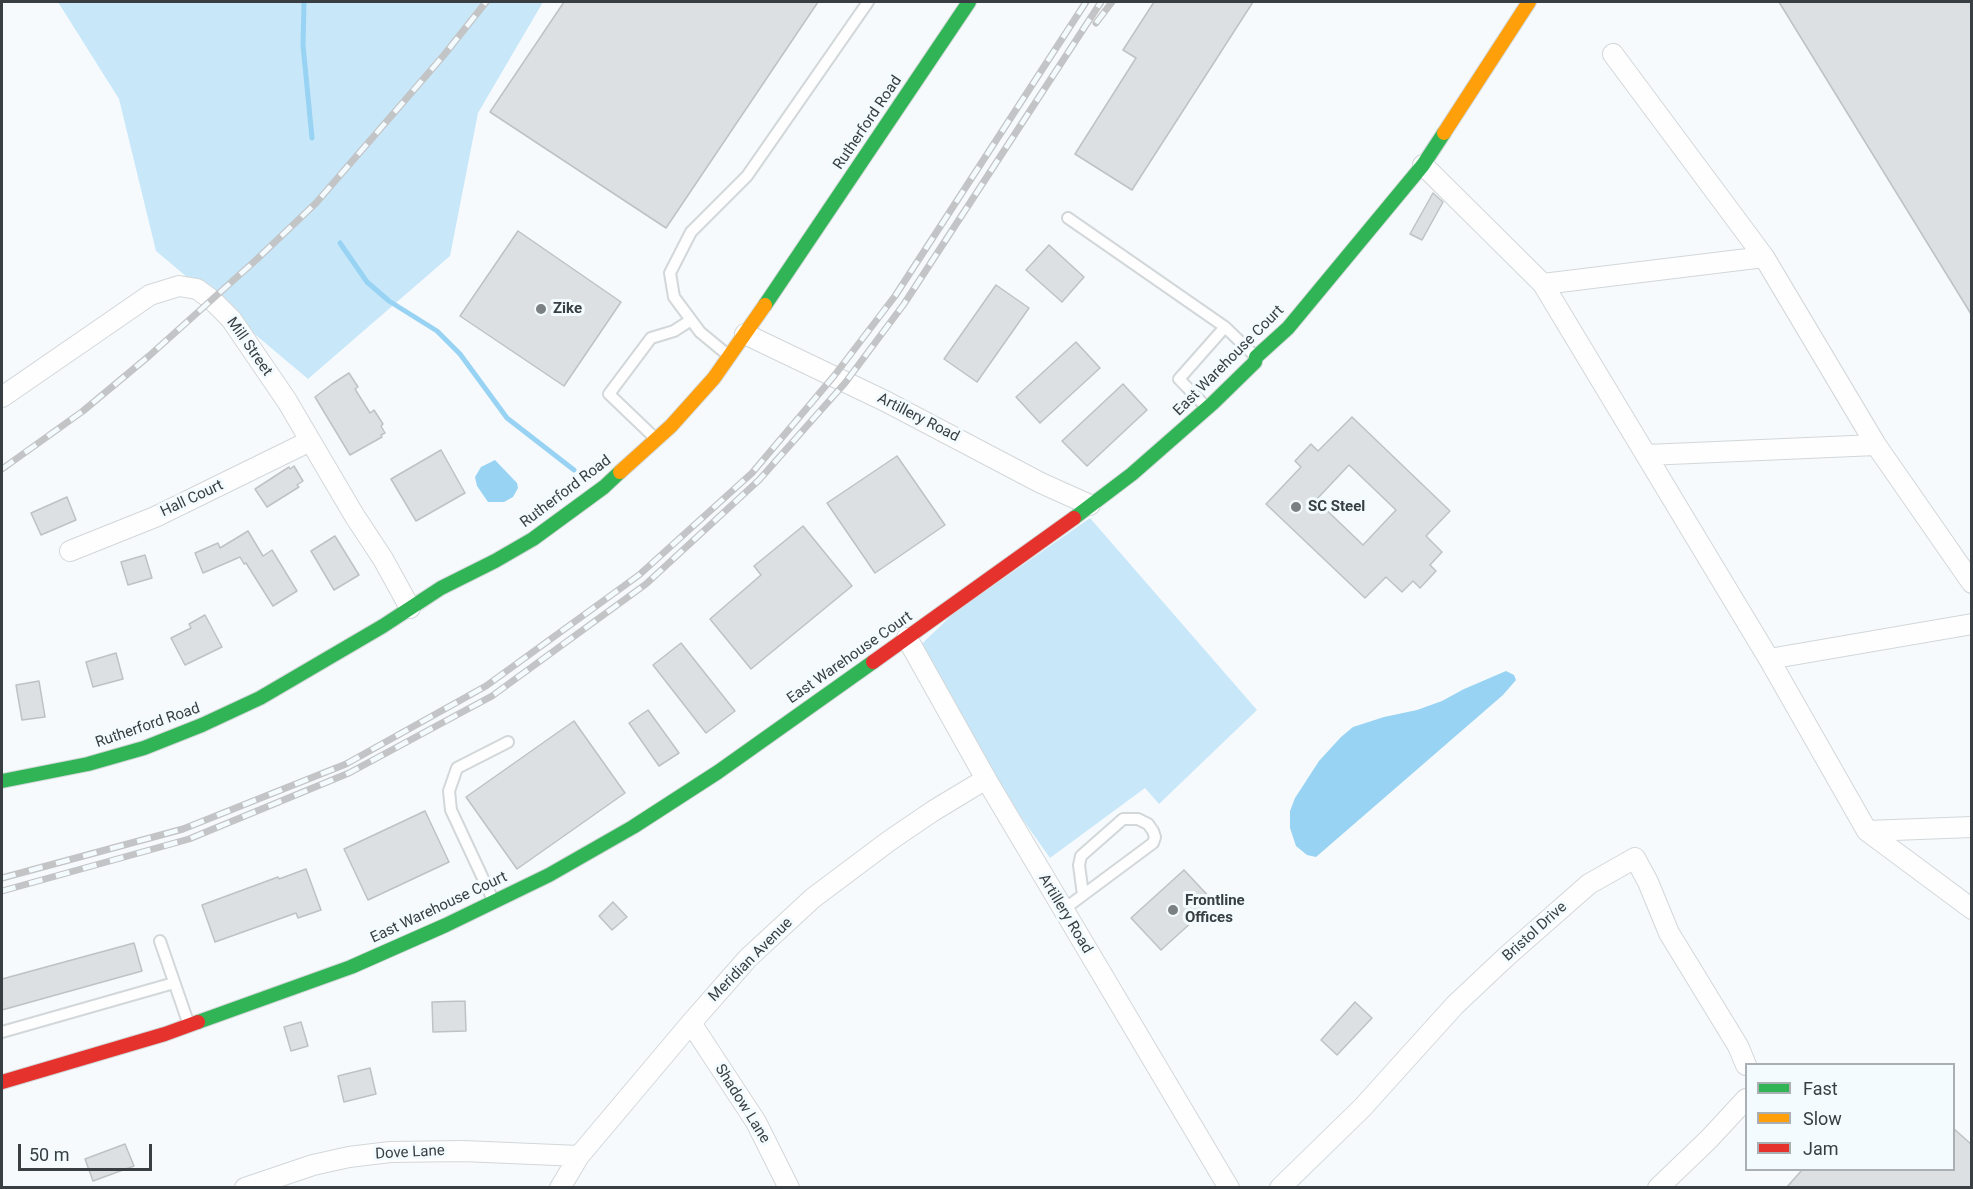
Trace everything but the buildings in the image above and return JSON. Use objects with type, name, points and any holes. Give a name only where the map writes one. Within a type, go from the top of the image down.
[{"type":"street","name":"Rutherford Road","points":[[2,781],[88,764],[144,747],[202,725],[260,698],[383,626],[441,588],[533,539],[604,487],[656,440],[714,378],[801,254],[969,2]]},
{"type":"street","name":"East Warehouse Court","points":[[2,1082],[189,1026],[351,967],[549,875],[633,827],[718,772],[1132,474],[1208,408],[1255,362],[1256,357],[1288,328],[1424,165],[1529,2]]},
{"type":"street","points":[[1613,54],[1764,257],[1876,445],[1971,583]]},
{"type":"street","points":[[1424,165],[1543,284],[1769,659],[1867,831],[1971,909]]},
{"type":"street","points":[[1543,284],[1764,257]]},
{"type":"street","name":"Mill Street","points":[[2,397],[150,295],[179,286],[191,287],[212,300],[231,319],[287,401],[354,515],[383,559],[410,608]]},
{"type":"street","name":"Artillery Road","points":[[745,334],[885,401],[1041,483],[1090,505]]},
{"type":"street","name":"Hall Court","points":[[70,551],[155,517],[310,441]]},
{"type":"street","points":[[1647,454],[1876,445]]},
{"type":"street","points":[[1769,659],[1971,624]]},
{"type":"street","name":"Artillery Road","points":[[907,638],[986,779],[1229,1188]]},
{"type":"street","name":"Meridian Avenue","points":[[560,1188],[579,1156],[748,958],[813,898],[898,835],[986,779]]},
{"type":"street","points":[[1867,831],[1971,827]]},
{"type":"street","name":"Bristol Drive","points":[[1280,1188],[1362,1108],[1455,1005],[1507,956],[1589,884],[1635,858],[1648,882],[1669,933],[1738,1046],[1745,1063]]},
{"type":"street","name":"Shadow Lane","points":[[691,1023],[756,1122],[789,1188]]},
{"type":"street","points":[[1658,1188],[1745,1101]]},
{"type":"street","name":"Dove Lane","points":[[246,1188],[313,1165],[349,1157],[390,1152],[463,1150],[579,1156]]},
{"type":"lane","points":[[729,356],[700,332],[674,297],[670,273],[691,232],[747,176],[867,2]]},
{"type":"lane","points":[[1068,218],[1226,327],[1256,357]]},
{"type":"lane","points":[[656,440],[609,394],[651,338],[674,331],[691,320]]},
{"type":"lane","points":[[1208,408],[1179,379],[1226,327]]},
{"type":"lane","points":[[494,902],[451,810],[449,791],[457,768],[508,742]]},
{"type":"lane","points":[[1063,910],[1153,843],[1155,837],[1148,824],[1138,819],[1123,819],[1081,856],[1079,865],[1083,895]]},
{"type":"lane","points":[[160,941],[189,1026]]},
{"type":"lane","points":[[2,1032],[174,983]]},
{"type":"shaded area","points":[[58,2],[543,2],[478,113],[450,256],[308,379],[156,251],[119,99]]},
{"type":"shaded area","points":[[1090,518],[1257,710],[1159,804],[1145,788],[1050,858],[908,657],[954,613]]},
{"type":"water","points":[[495,460],[517,483],[518,488],[513,497],[504,502],[488,502],[477,486],[475,477],[481,467]]},
{"type":"water","points":[[1506,671],[1514,675],[1516,680],[1503,695],[1316,857],[1307,855],[1296,846],[1290,828],[1290,811],[1295,798],[1319,761],[1353,727],[1442,701]]},
{"type":"waterway","points":[[304,2],[303,45],[312,138]]},
{"type":"waterway","points":[[340,243],[367,282],[389,301],[437,331],[460,354],[507,418],[574,470]]},
{"type":"railway","points":[[2,469],[83,411],[149,356],[316,203],[444,55],[486,2]]},
{"type":"railway","points":[[2,878],[183,829],[346,764],[486,686],[639,575],[752,473],[834,376],[895,296],[1086,2]]},
{"type":"railway","points":[[2,891],[189,839],[349,773],[492,696],[646,584],[759,480],[845,383],[904,304],[1101,2]]},
{"type":"railway","points":[[1096,23],[1112,2]]},
{"type":"traffic: fast","points":[[765,305],[969,2]]},
{"type":"traffic: fast","points":[[1074,518],[1132,474],[1213,403],[1255,362],[1256,357],[1288,328],[1423,165],[1444,133]]},
{"type":"traffic: fast","points":[[2,781],[88,764],[144,748],[202,725],[260,698],[383,626],[441,588],[533,539],[604,487],[620,472]]},
{"type":"traffic: fast","points":[[198,1022],[351,967],[446,925],[549,875],[633,827],[718,772],[873,662]]},
{"type":"traffic: slow","points":[[1444,133],[1529,2]]},
{"type":"traffic: slow","points":[[620,472],[671,426],[714,378],[765,305]]},
{"type":"traffic: jam","points":[[873,662],[1074,518]]},
{"type":"traffic: jam","points":[[2,1082],[165,1034],[198,1022]]},
{"type":"place","name":"Zike","points":[[541,309]]},
{"type":"place","name":"SC Steel","points":[[1296,507]]},
{"type":"place","name":"Frontline Offices","points":[[1173,910]]}]
